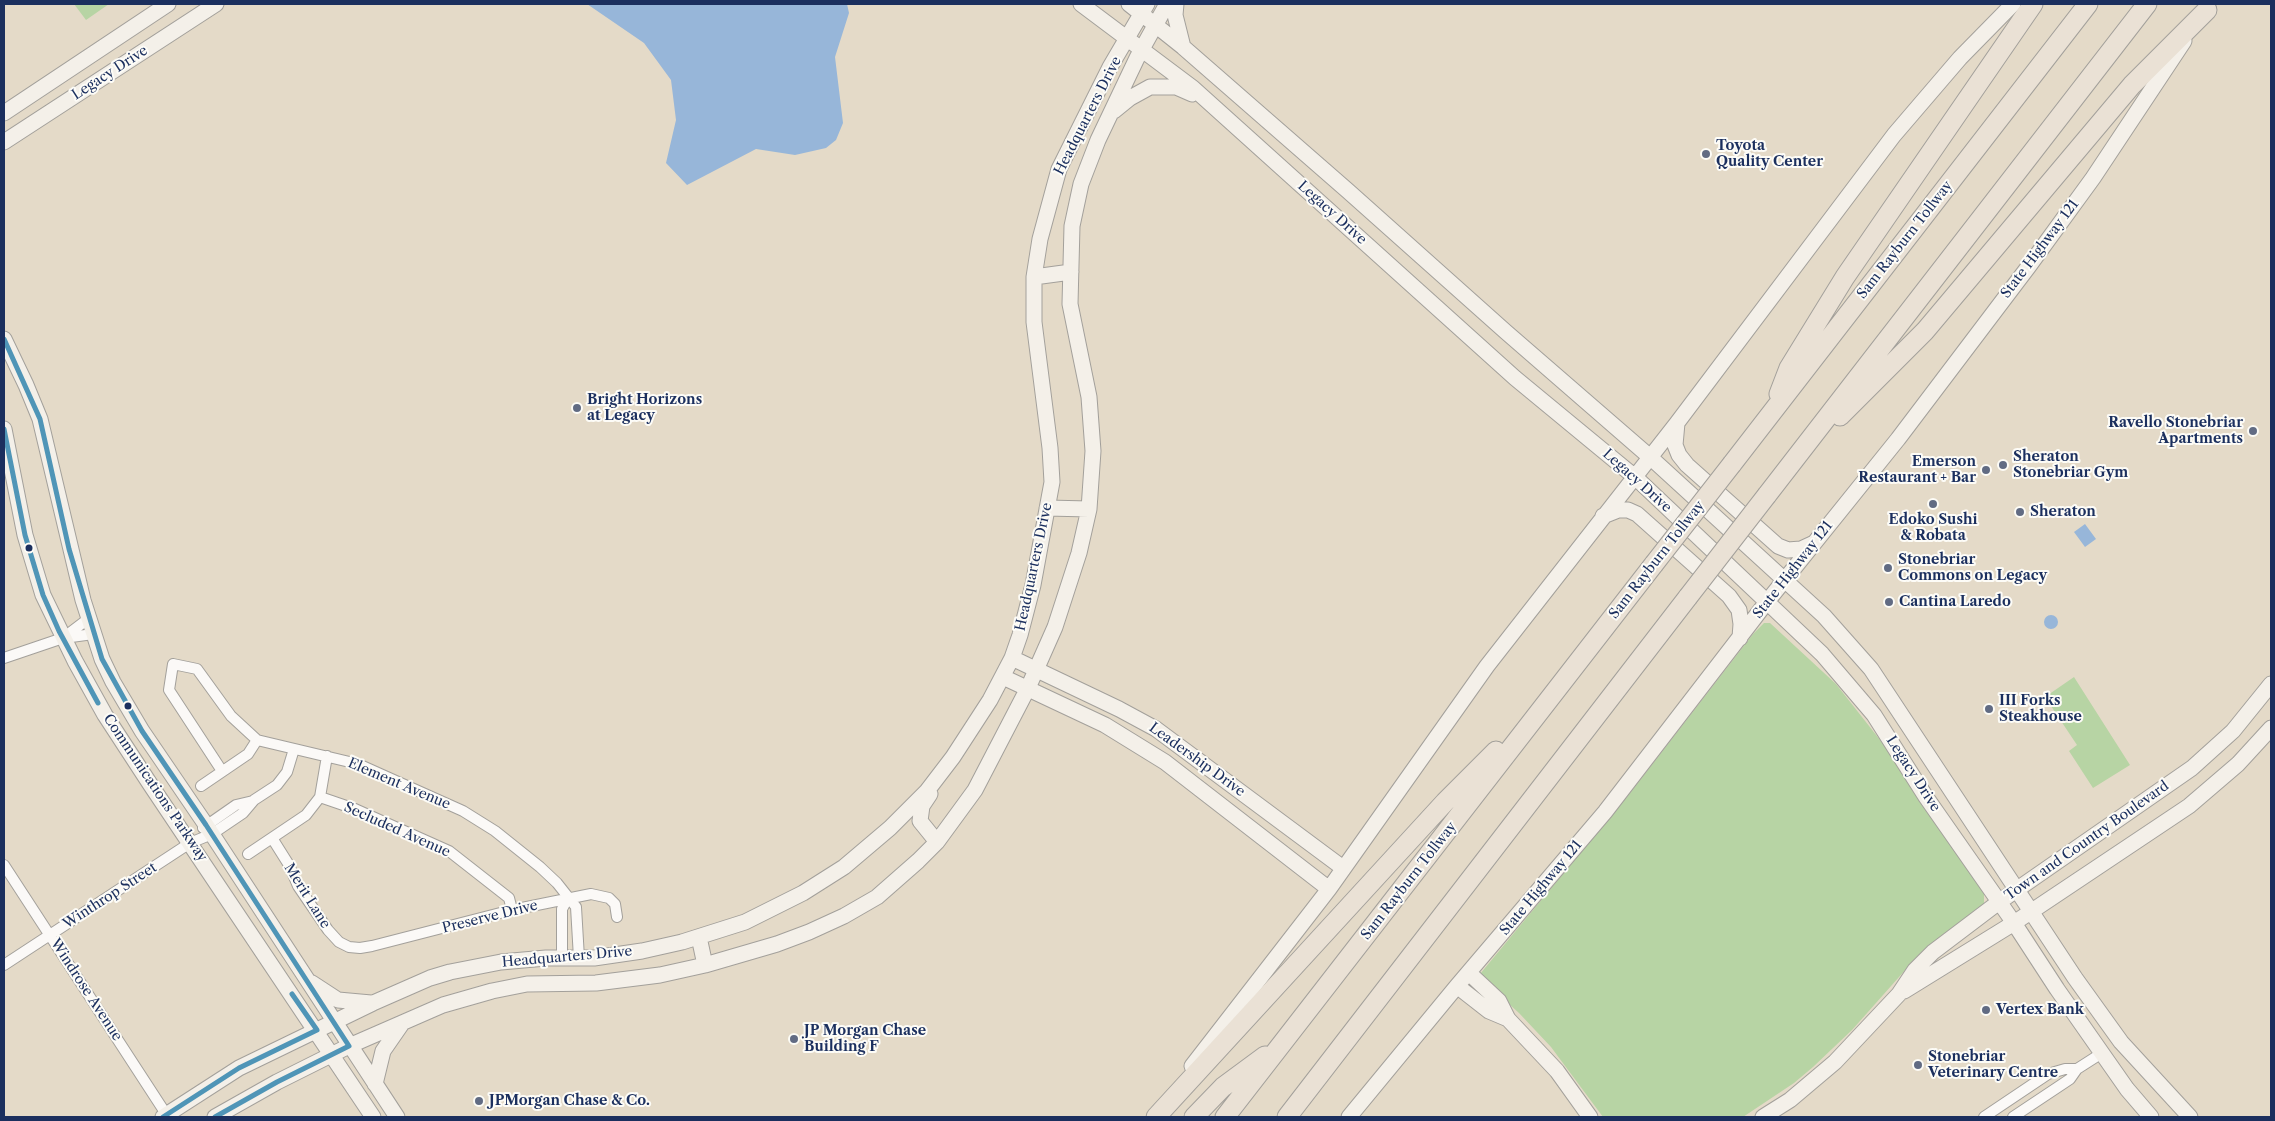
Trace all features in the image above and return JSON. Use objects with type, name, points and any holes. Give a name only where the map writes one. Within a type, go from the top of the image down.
[{"type":"highway","points":[[1773,411],[1789,368],[1845,276],[2033,4]]},
{"type":"highway","name":"Sam Rayburn Tollway","points":[[1225,1117],[2088,4]]},
{"type":"highway","points":[[1287,1117],[2146,4]]},
{"type":"highway","points":[[1796,458],[1880,378],[1925,331],[2132,85],[2209,7]]},
{"type":"highway","points":[[1156,1117],[1446,802],[1550,697]]},
{"type":"highway","points":[[1194,1117],[1223,1087],[1284,1041]]},
{"type":"highway","points":[[1303,1117],[1338,1050]]},
{"type":"main road","name":"Legacy Drive","points":[[4,113],[168,4]]},
{"type":"main road","name":"Legacy Drive","points":[[4,142],[216,4]]},
{"type":"main road","name":"Legacy Drive","points":[[1080,4],[1142,49],[1204,98],[1516,378],[1635,477],[1822,654],[1874,715],[1926,797],[2014,923],[2057,989],[2127,1089],[2151,1117]]},
{"type":"main road","name":"Legacy Drive","points":[[1129,4],[1144,9],[1155,26],[1183,47],[1506,332],[1650,456],[1824,616],[1871,669],[2075,978],[2121,1042],[2190,1117]]},
{"type":"main road","name":"Headquarters Drive","points":[[215,1117],[277,1082],[349,1046],[443,1005],[492,991],[527,984],[596,983],[632,980],[698,966],[777,944],[844,916],[877,896],[937,842],[974,790],[1028,688],[1065,600],[1079,554],[1089,508],[1092,451],[1091,418],[1084,365],[1070,304],[1072,226],[1081,184],[1089,160],[1142,49],[1167,4]]},
{"type":"main road","points":[[1176,4],[1175,15],[1183,47]]},
{"type":"main road","points":[[1151,1117],[1329,889],[1487,666],[1677,423],[1894,135],[1960,58],[2013,4]]},
{"type":"main road","name":"State Highway 121","points":[[1349,1117],[1605,812],[1766,603],[1942,382],[2093,178],[2162,73],[2209,7]]},
{"type":"main road","name":"Headquarters Drive","points":[[166,1116],[239,1068],[373,1003],[450,972],[501,962],[621,954],[682,942],[745,922],[803,893],[844,867],[916,804],[976,724],[1003,676],[1012,658],[1030,601],[1052,482],[1052,466],[1034,322],[1034,276],[1040,239],[1059,169],[1110,67],[1144,9]]},
{"type":"main road","points":[[90,56],[104,77]]},
{"type":"main road","points":[[1109,115],[1130,98],[1150,87],[1176,87],[1204,98]]},
{"type":"main road","points":[[1034,276],[1071,272]]},
{"type":"main road","name":"Communications Parkway","points":[[4,339],[8,359],[40,419],[69,550],[88,619],[113,682],[142,731],[209,829],[397,1117]]},
{"type":"main road","points":[[1677,423],[1675,445],[1679,455],[1687,465],[1778,546],[1788,550],[1801,549],[1815,542]]},
{"type":"main road","name":"Communications Parkway","points":[[4,429],[28,544],[43,595],[63,638],[106,715],[333,1054],[373,1117]]},
{"type":"main road","points":[[1047,508],[1089,508]]},
{"type":"main road","points":[[1603,516],[1618,510],[1628,510],[1637,514],[1708,577],[1729,596],[1739,610],[1740,638]]},
{"type":"main road","name":"Leadership Drive","points":[[1012,658],[1156,729],[1343,868]]},
{"type":"main road","name":"Leadership Drive","points":[[1003,676],[1104,726],[1165,762],[1329,889]]},
{"type":"main road","name":"Town and Country Boulevard","points":[[1763,1117],[1790,1100],[1818,1077],[1899,994],[1915,970],[1933,952],[1999,902],[2192,768],[2233,731],[2271,684]]},
{"type":"main road","name":"Town and Country Boulevard","points":[[1899,994],[2014,923],[2189,806],[2238,764],[2271,728]]},
{"type":"main road","points":[[937,842],[920,821],[922,806],[953,757]]},
{"type":"main road","points":[[698,966],[699,937]]},
{"type":"main road","points":[[682,942],[698,966]]},
{"type":"main road","points":[[562,958],[569,982]]},
{"type":"main road","points":[[569,982],[579,958]]},
{"type":"main road","points":[[1469,973],[1499,1001],[1508,1019],[1557,1071],[1590,1117]]},
{"type":"main road","points":[[306,979],[338,1000],[373,1003]]},
{"type":"main road","points":[[1457,986],[1489,1012],[1508,1019]]},
{"type":"main road","points":[[375,1084],[383,1051],[404,1022]]},
{"type":"main road","points":[[2102,1053],[2121,1042]]},
{"type":"street","points":[[63,638],[88,619]]},
{"type":"street","points":[[4,658],[63,638],[93,634]]},
{"type":"street","name":"Element Avenue","points":[[222,772],[169,690],[174,664],[198,669],[231,716],[257,740],[358,764],[463,811],[495,831],[540,866],[557,883],[576,907],[579,958]]},
{"type":"street","points":[[200,786],[248,754],[257,740]]},
{"type":"street","name":"Winthrop Street","points":[[4,965],[209,829],[236,805],[254,800],[277,785],[287,772],[294,749]]},
{"type":"street","points":[[248,854],[306,815],[320,797],[327,756]]},
{"type":"street","name":"Secluded Avenue","points":[[320,797],[355,809],[449,851],[509,898],[512,910]]},
{"type":"street","name":"Merit Lane","points":[[272,838],[289,866],[298,886],[318,917],[339,942],[349,947]]},
{"type":"street","name":"Windrose Avenue","points":[[4,865],[166,1116]]},
{"type":"street","name":"Preserve Drive","points":[[349,947],[372,946],[512,910],[591,894],[609,898],[615,904],[617,917]]},
{"type":"street","points":[[562,958],[562,909],[568,898]]},
{"type":"street","points":[[2013,1117],[2070,1079],[2077,1070],[2102,1053]]},
{"type":"street","points":[[1984,1117],[2048,1074],[2065,1069],[2077,1070]]},
{"type":"street","points":[[2030,1086],[2038,1101]]},
{"type":"green space","points":[[74,4],[109,4],[86,20]]},
{"type":"green space","points":[[1764,623],[1770,623],[1836,684],[1884,745],[1936,825],[1984,893],[1984,904],[1975,914],[1915,959],[1852,1030],[1813,1067],[1794,1083],[1743,1117],[1603,1117],[1551,1047],[1519,1013],[1482,980],[1480,974],[1630,793],[1753,634]]},
{"type":"green space","points":[[2074,677],[2130,765],[2093,788],[2069,751],[2077,745],[2045,697]]},
{"type":"water","points":[[587,4],[847,4],[849,13],[835,57],[843,123],[836,140],[826,148],[795,155],[756,149],[687,185],[666,163],[676,120],[671,80],[644,43]]},
{"type":"water","points":[[2085,524],[2096,539],[2085,547],[2074,532]]},
{"type":"water","points":[[2051,615],[2056,617],[2058,622],[2056,627],[2051,629],[2046,627],[2044,622],[2046,617]]},
{"type":"transit line","points":[[4,339],[40,419],[69,549],[102,659],[142,731],[206,825],[349,1046],[277,1082],[215,1117]]},
{"type":"transit line","points":[[4,429],[25,535],[43,595],[59,631],[98,703]]},
{"type":"transit line","points":[[163,1117],[239,1068],[317,1030],[292,994]]},
{"type":"place","name":"Toyota Quality Center","points":[[1706,154]]},
{"type":"place","name":"Bright Horizons at Legacy","points":[[577,408]]},
{"type":"place","name":"Ravello Stonebriar Apartments","points":[[2253,431]]},
{"type":"place","name":"Sheraton Stonebriar Gym","points":[[2003,465]]},
{"type":"place","name":"Emerson Restaurant + Bar","points":[[1986,470]]},
{"type":"place","name":"Edoko Sushi & Robata","points":[[1933,504]]},
{"type":"place","name":"Sheraton","points":[[2020,512]]},
{"type":"place","name":"Stonebriar Commons on Legacy","points":[[1888,568]]},
{"type":"place","name":"Cantina Laredo","points":[[1889,602]]},
{"type":"place","name":"III Forks Steakhouse","points":[[1989,709]]},
{"type":"place","name":"Vertex Bank","points":[[1986,1010]]},
{"type":"place","name":"JP Morgan Chase Building F","points":[[794,1039]]},
{"type":"place","name":"Stonebriar Veterinary Centre","points":[[1918,1065]]},
{"type":"place","name":"JPMorgan Chase & Co.","points":[[479,1101]]}]
